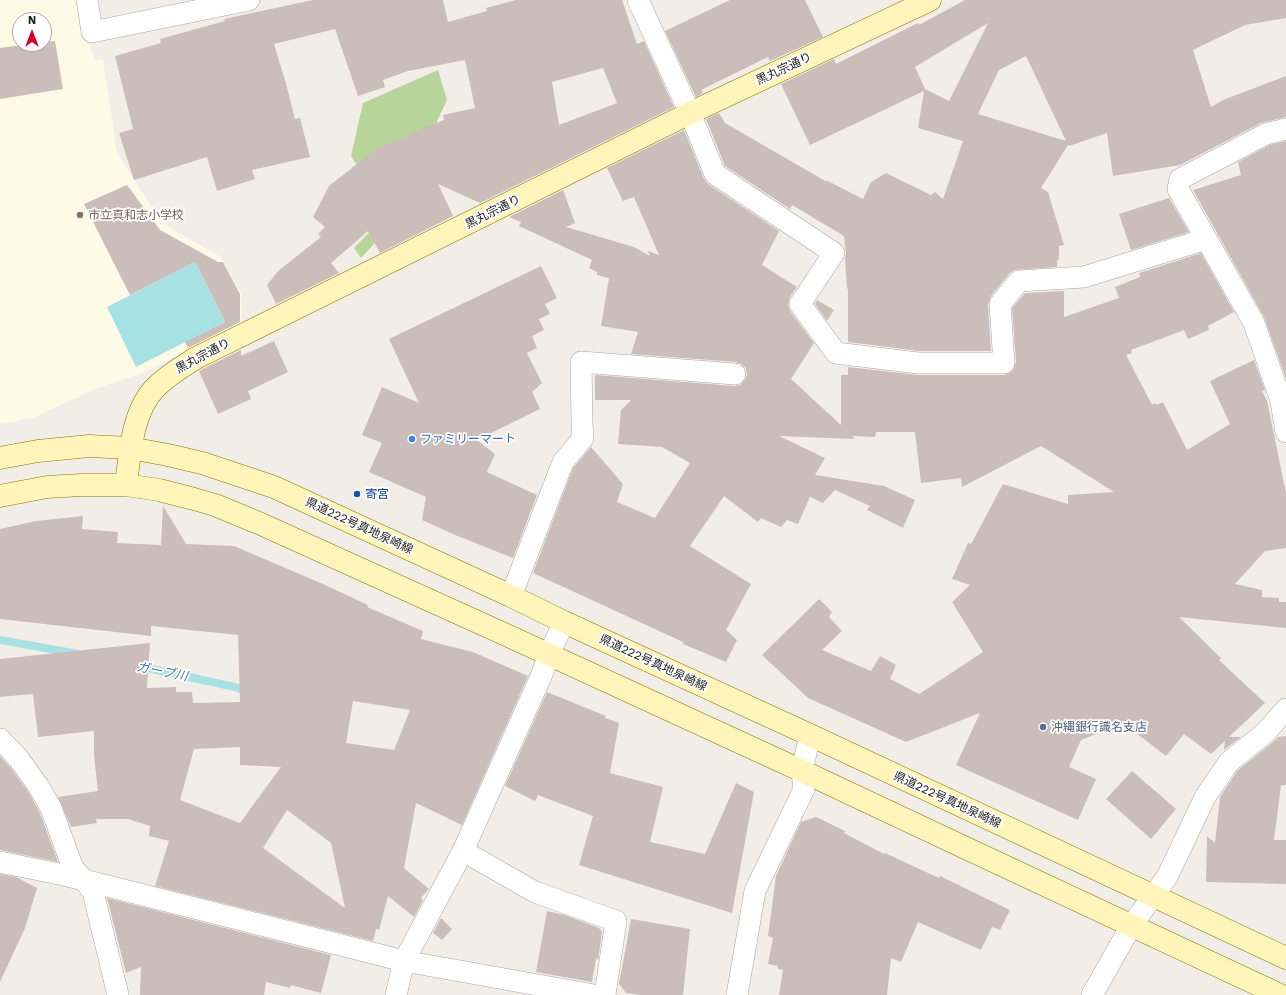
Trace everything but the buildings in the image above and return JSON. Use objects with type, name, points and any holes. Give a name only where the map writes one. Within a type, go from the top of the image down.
[{"type":"main road","name":"黒丸宗通り","points":[[126,485],[130,448],[140,411],[156,387],[170,375],[196,358],[690,113],[930,0]]},
{"type":"main road","name":"県道222号真地泉崎線","points":[[0,458],[38,451],[89,446],[130,448],[168,454],[202,463],[274,487],[810,735],[1286,958]]},
{"type":"main road","points":[[0,496],[47,487],[126,485],[159,490],[215,505],[261,524],[550,654],[802,771],[1174,947],[1280,995]]},
{"type":"street","points":[[87,0],[92,32],[249,0]]},
{"type":"street","points":[[638,0],[690,113],[714,174],[834,252],[800,304],[836,353],[918,363],[1004,363],[1000,304],[1019,281],[1084,277],[1206,239]]},
{"type":"street","points":[[1286,129],[1266,134],[1180,179],[1178,189],[1254,323],[1281,401],[1286,432]]},
{"type":"street","points":[[511,596],[563,462],[583,438],[581,362],[735,374]]},
{"type":"street","points":[[396,995],[404,961],[463,851],[564,622]]},
{"type":"street","points":[[1092,995],[1131,926],[1167,877],[1205,797],[1229,762],[1265,733],[1286,709]]},
{"type":"street","points":[[737,995],[755,891],[804,789],[802,771],[810,735]]},
{"type":"street","points":[[0,738],[19,759],[39,787],[51,808],[74,868],[93,892],[118,995]]},
{"type":"street","points":[[463,851],[535,892],[616,921],[605,995]]},
{"type":"street","points":[[0,862],[85,880],[404,961],[594,995]]},
{"type":"shaded area","name":"市立真和志小学校","points":[[0,0],[79,0],[87,41],[95,60],[103,60],[117,153],[148,202],[170,228],[221,257],[241,293],[242,322],[143,373],[97,388],[33,418],[0,424]]},
{"type":"green space","points":[[438,70],[447,100],[437,121],[444,149],[420,194],[361,258],[354,248],[373,228],[374,191],[351,156],[363,103]]},
{"type":"water","points":[[195,262],[225,322],[136,367],[107,307]]},
{"type":"waterway","name":"ガーブ川","points":[[0,640],[78,654]]},
{"type":"waterway","name":"ガーブ川","points":[[138,666],[235,687],[249,692]]},
{"type":"place","name":"市立真和志小学校","points":[[80,215]]},
{"type":"place","name":"ファミリーマート","points":[[412,439]]},
{"type":"place","name":"寄宮","points":[[357,494]]},
{"type":"place","name":"沖縄銀行識名支店","points":[[1043,727]]}]
